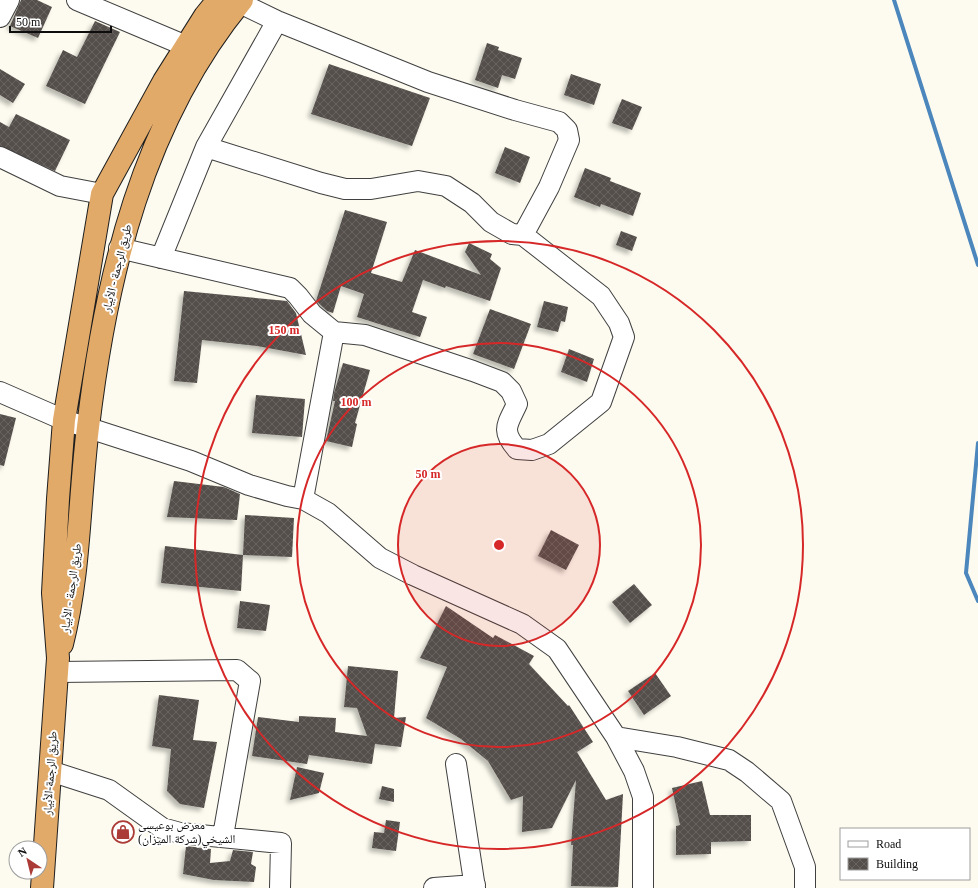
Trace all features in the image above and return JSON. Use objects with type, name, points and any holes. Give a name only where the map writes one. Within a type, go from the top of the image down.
[{"type":"highway","name":"طريق الرجمة - الأبيار","points":[[58,665],[71,603],[88,427],[97,360],[119,248],[148,161],[173,108],[209,45],[241,1]]},
{"type":"highway","name":"طريق الرجمة - الأبيار","points":[[58,665],[53,593],[64,420],[78,328],[102,194],[164,81],[212,5]]},
{"type":"highway","name":"طريق الرجمة-الأبيار","points":[[42,888],[58,665]]},
{"type":"street","points":[[0,18],[9,0]]},
{"type":"street","points":[[77,0],[186,46]]},
{"type":"street","points":[[241,1],[277,21],[428,82],[515,110],[559,122],[567,130],[569,140],[549,186],[523,235]]},
{"type":"street","points":[[161,258],[206,147],[277,21]]},
{"type":"street","points":[[119,248],[290,288],[312,314],[334,332],[365,335],[502,382],[512,391],[517,404],[507,426],[508,438],[517,449],[532,450],[549,444],[601,402],[624,337],[619,323],[601,296],[523,235],[512,234],[491,222],[472,203],[446,186],[418,181],[371,189],[345,189],[206,147]]},
{"type":"street","points":[[0,157],[60,186],[102,194]]},
{"type":"street","points":[[303,499],[334,332]]},
{"type":"street","points":[[0,392],[64,420],[191,460],[249,484],[287,496],[303,499],[328,513],[380,558],[413,575],[522,624],[556,649],[616,737],[634,771],[643,797],[643,888]]},
{"type":"street","points":[[58,665],[237,670],[250,681],[223,836]]},
{"type":"street","points":[[616,737],[677,747],[729,760],[747,772],[781,801],[805,867],[805,888]]},
{"type":"street","points":[[434,888],[475,886],[456,764]]},
{"type":"street","points":[[50,771],[109,790],[162,828],[180,833],[223,836],[281,843],[280,888]]},
{"type":"building","points":[[21,0],[37,0],[52,7],[38,38],[10,26]]},
{"type":"building","points":[[95,21],[120,32],[85,104],[46,86],[63,50],[77,57]]},
{"type":"building","points":[[487,43],[499,47],[498,50],[522,58],[515,79],[502,75],[498,88],[475,80]]},
{"type":"building","points":[[329,64],[430,98],[412,146],[311,114]]},
{"type":"building","points":[[0,69],[25,84],[13,103],[0,95]]},
{"type":"building","points":[[571,74],[601,84],[594,105],[564,95]]},
{"type":"building","points":[[622,99],[642,107],[632,130],[612,123]]},
{"type":"building","points":[[16,114],[70,140],[55,171],[0,146],[0,122],[9,127]]},
{"type":"building","points":[[505,147],[530,157],[520,183],[495,173]]},
{"type":"building","points":[[585,168],[611,178],[610,181],[641,193],[633,216],[601,204],[600,207],[574,197]]},
{"type":"building","points":[[345,210],[387,222],[371,273],[402,282],[415,250],[481,275],[465,252],[469,243],[492,254],[490,259],[501,268],[490,301],[423,280],[412,312],[427,317],[420,337],[357,317],[364,294],[341,286],[333,313],[327,311],[316,301]]},
{"type":"building","points":[[621,231],[637,237],[632,251],[616,245]]},
{"type":"building","points":[[184,291],[287,301],[296,313],[306,355],[257,346],[202,340],[197,383],[174,381]]},
{"type":"building","points":[[544,301],[568,307],[565,322],[561,321],[558,332],[537,327]]},
{"type":"building","points":[[490,309],[531,324],[514,369],[473,354]]},
{"type":"building","points":[[569,349],[594,359],[587,382],[561,372]]},
{"type":"building","points":[[343,363],[370,370],[355,423],[357,424],[352,447],[326,441],[335,401],[333,401],[334,393]]},
{"type":"building","points":[[256,395],[305,399],[302,437],[252,433]]},
{"type":"building","points":[[0,414],[16,418],[4,466],[0,465]]},
{"type":"building","points":[[174,481],[224,487],[240,494],[237,520],[167,517]]},
{"type":"building","points":[[245,515],[294,518],[292,557],[243,555]]},
{"type":"building","points":[[551,530],[579,545],[566,570],[538,556]]},
{"type":"building","points":[[165,546],[243,555],[241,591],[161,583]]},
{"type":"building","points":[[634,584],[652,605],[630,623],[612,602]]},
{"type":"building","points":[[240,601],[270,605],[266,631],[237,628]]},
{"type":"building","points":[[446,606],[493,638],[495,635],[534,656],[529,664],[568,706],[569,705],[593,742],[577,752],[606,800],[623,794],[618,887],[571,886],[573,845],[571,845],[576,780],[552,828],[522,832],[523,796],[511,800],[488,761],[461,739],[426,718],[447,667],[420,658]]},
{"type":"building","points":[[348,666],[398,671],[394,718],[406,717],[401,747],[375,744],[372,764],[309,755],[307,764],[252,756],[258,717],[299,722],[299,716],[336,718],[335,732],[367,736],[357,708],[344,707]]},
{"type":"building","points":[[655,673],[671,696],[644,715],[628,691]]},
{"type":"building","points":[[159,695],[199,700],[193,740],[217,742],[204,808],[180,804],[167,791],[171,749],[152,746]]},
{"type":"building","points":[[297,767],[324,773],[319,793],[290,800]]},
{"type":"building","points":[[702,781],[710,815],[751,815],[751,841],[711,842],[711,854],[676,855],[676,826],[680,825],[672,788]]},
{"type":"building","points":[[382,786],[394,789],[394,802],[379,799]]},
{"type":"building","points":[[386,820],[400,822],[396,851],[372,848],[374,832],[384,833]]},
{"type":"building","points":[[186,846],[211,849],[210,863],[230,861],[233,850],[253,852],[251,864],[256,867],[254,882],[214,880],[183,874]]},
{"type":"waterway","points":[[894,0],[978,265]]},
{"type":"waterway","points":[[978,443],[966,573],[978,601]]},
{"type":"place","name":"معرض بوعيسى الشيخي(شركة الميزان)","points":[[123,832]]}]
